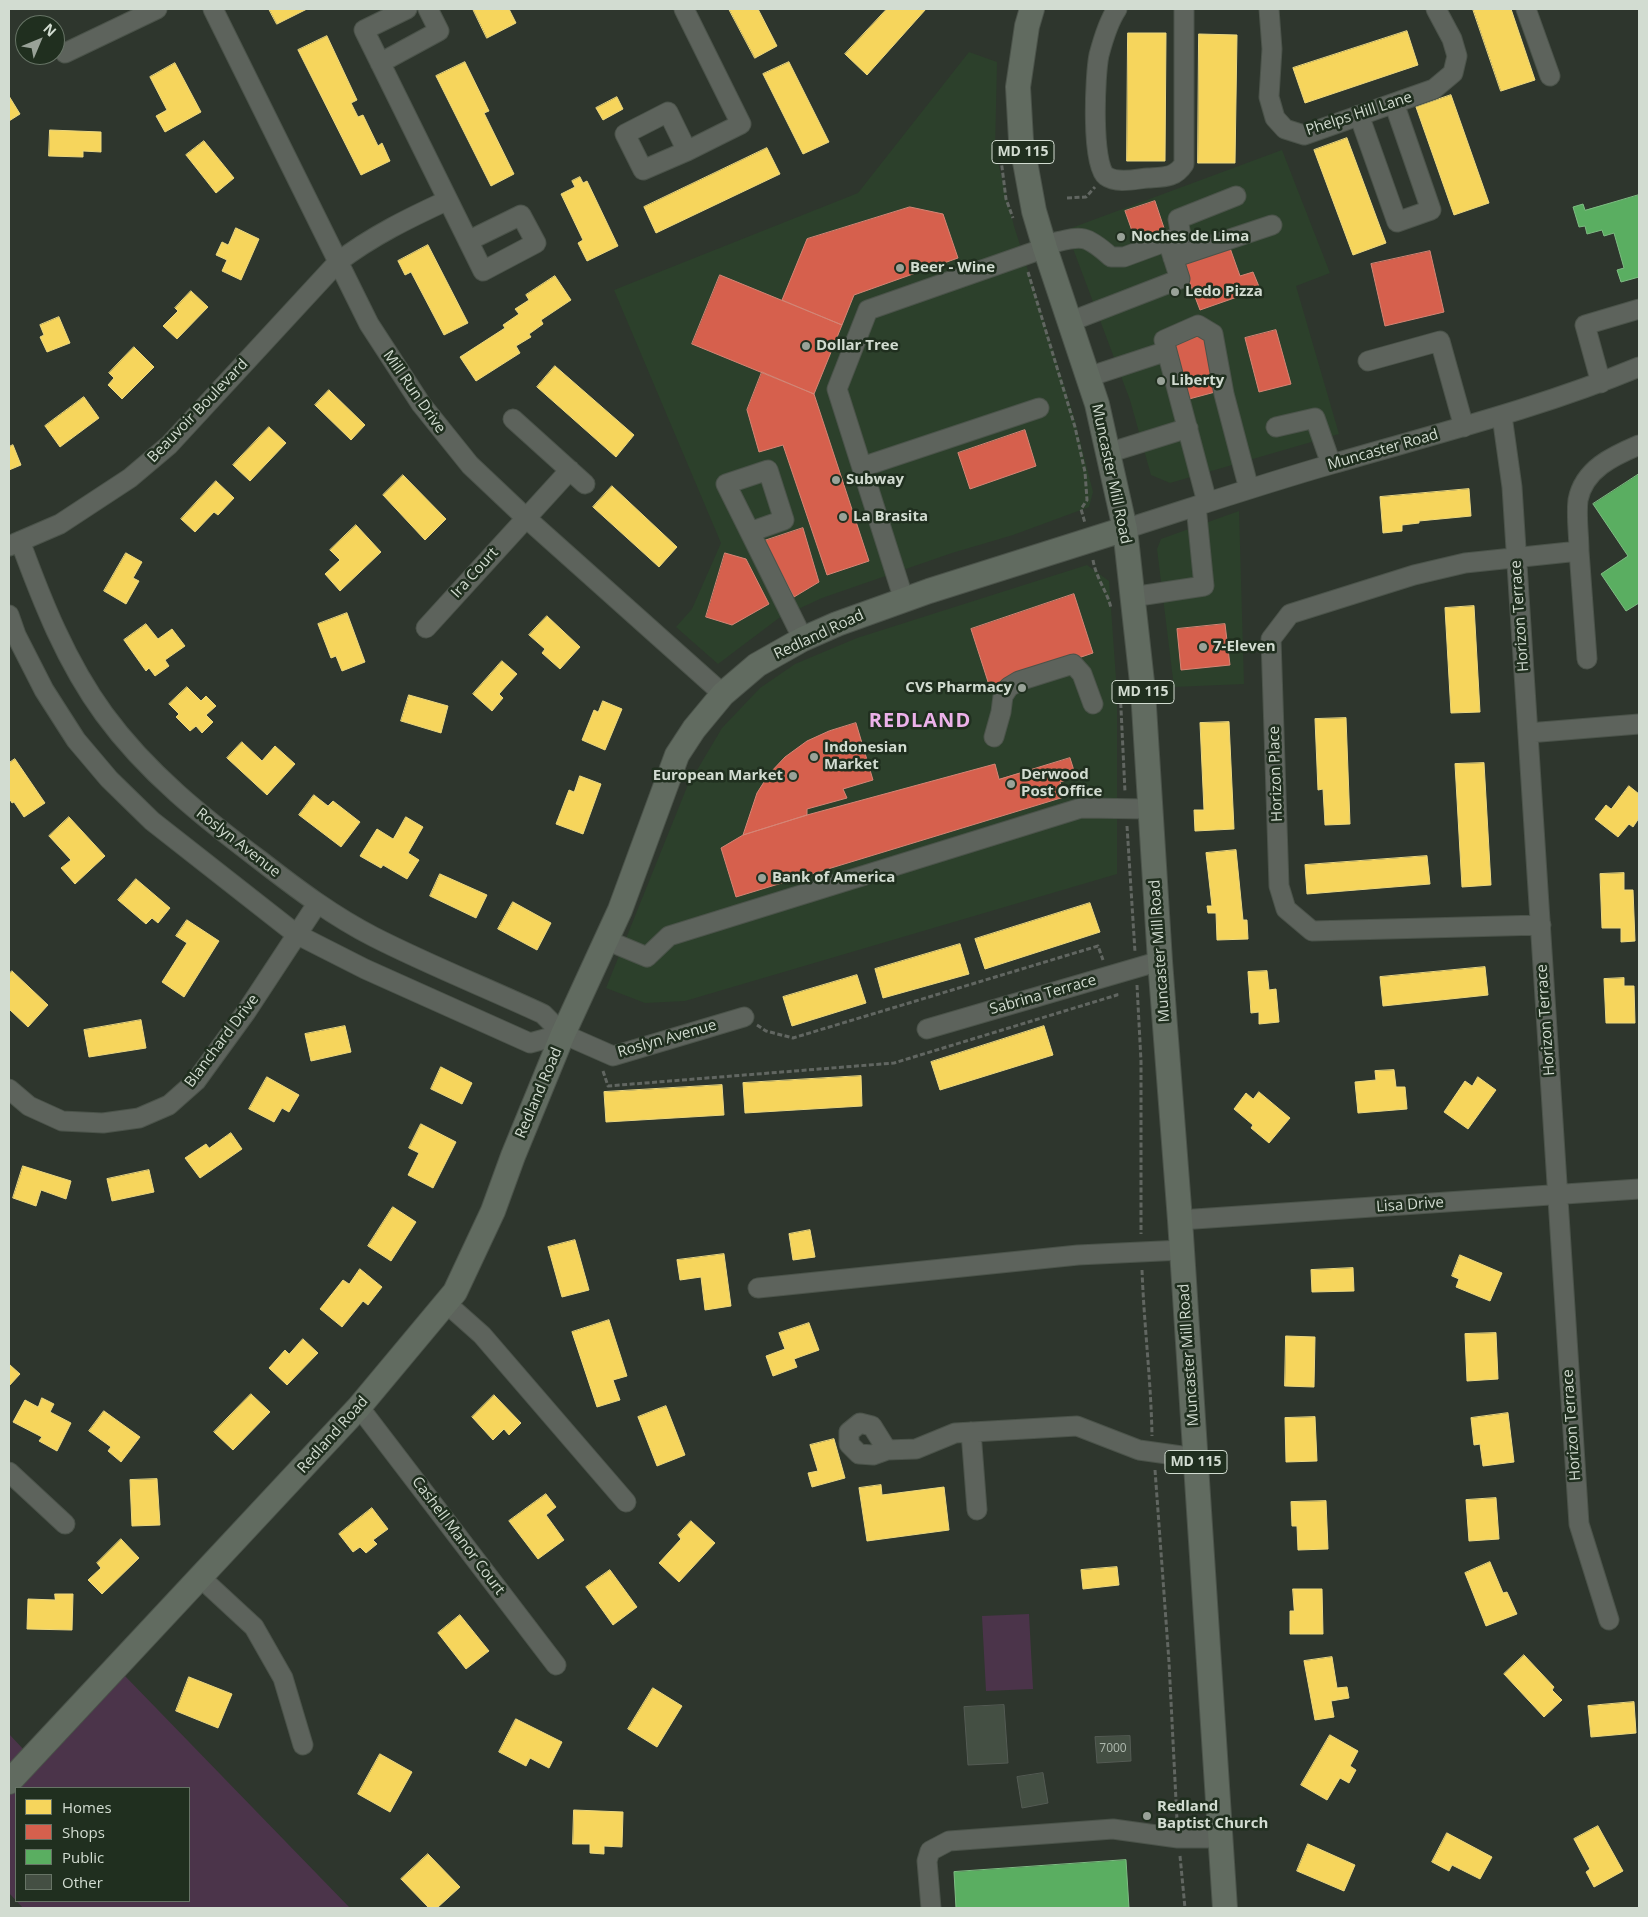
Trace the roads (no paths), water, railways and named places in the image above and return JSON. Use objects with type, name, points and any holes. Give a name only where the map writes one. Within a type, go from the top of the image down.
[{"type":"main road","name":"Muncaster Mill Road","points":[[1032,9],[1027,26],[1018,96],[1021,140],[1034,211],[1038,249],[1069,322],[1097,404],[1125,529],[1143,691],[1225,1908]]},
{"type":"main road","name":"Redland Road","points":[[9,1782],[359,1407],[455,1292],[492,1211],[563,1034],[620,910],[677,756],[694,729],[723,694],[757,665],[803,639],[865,613],[1125,529]]},
{"type":"street","points":[[65,53],[157,9]]},
{"type":"street","name":"Mill Run Drive","points":[[212,9],[369,324],[421,404],[470,466],[525,518],[723,694]]},
{"type":"street","points":[[407,9],[364,30],[468,241]]},
{"type":"street","points":[[380,63],[439,32],[428,9]]},
{"type":"street","points":[[684,9],[741,124],[687,152]]},
{"type":"street","points":[[1117,9],[1111,18],[1099,56],[1096,94],[1097,151],[1101,169],[1105,176],[1124,180],[1172,177],[1180,171],[1184,164],[1184,9]]},
{"type":"street","name":"Phelps Hill Lane","points":[[1270,9],[1272,50],[1269,97],[1275,118],[1285,130],[1304,135],[1434,89],[1453,73],[1456,56],[1452,39],[1436,9]]},
{"type":"street","points":[[1526,9],[1550,76]]},
{"type":"street","points":[[1359,115],[1397,222],[1431,210],[1394,103]]},
{"type":"street","points":[[1069,322],[1180,280],[1171,251],[1181,236],[1178,219],[1236,196]]},
{"type":"street","name":"Beauvoir Boulevard","points":[[14,544],[60,524],[130,478],[163,450],[338,262],[362,244],[387,229],[448,200]]},
{"type":"street","points":[[1173,258],[1272,226]]},
{"type":"street","points":[[904,600],[837,389],[868,310],[1038,249],[1083,237],[1096,243],[1111,257],[1124,257],[1181,236]]},
{"type":"street","points":[[1601,383],[1585,325],[1639,309]]},
{"type":"street","points":[[1132,596],[1204,586],[1202,504],[1188,428],[1164,340],[1198,325],[1213,334],[1224,394],[1249,489]]},
{"type":"street","points":[[1368,361],[1440,341],[1464,427]]},
{"type":"street","points":[[1088,377],[1167,351]]},
{"type":"street","name":"Muncaster Road","points":[[1125,529],[1331,464],[1502,416],[1601,383],[1639,367]]},
{"type":"street","points":[[862,467],[1038,408]]},
{"type":"street","name":"Horizon Terrace","points":[[1502,416],[1512,487],[1579,1524],[1609,1620]]},
{"type":"street","points":[[1276,427],[1315,418],[1331,464]]},
{"type":"street","points":[[513,419],[585,484]]},
{"type":"street","points":[[1108,453],[1188,428]]},
{"type":"street","points":[[1586,659],[1579,551],[1578,501],[1590,475],[1602,464],[1639,445]]},
{"type":"street","name":"Ira Court","points":[[426,628],[570,470]]},
{"type":"street","points":[[750,532],[803,639]]},
{"type":"street","name":"Roslyn Avenue","points":[[14,544],[68,656],[104,714],[149,767],[202,817],[317,904],[374,937],[543,1014],[563,1034],[613,1056],[744,1017]]},
{"type":"street","name":"Horizon Place","points":[[1540,925],[1312,932],[1286,909],[1279,886],[1271,639],[1290,614],[1414,575],[1465,563],[1579,551]]},
{"type":"street","points":[[9,615],[16,635],[44,690],[76,740],[109,779],[152,821],[296,934],[365,969],[530,1043],[563,1034]]},
{"type":"street","points":[[994,737],[1003,696],[1009,687],[1019,681],[1073,664],[1082,674],[1093,704]]},
{"type":"street","points":[[1528,733],[1639,724]]},
{"type":"street","points":[[606,940],[647,957],[669,936],[1081,808],[1150,809]]},
{"type":"street","name":"Blanchard Drive","points":[[9,1089],[28,1106],[62,1121],[103,1123],[139,1118],[169,1105],[196,1081],[246,1012],[317,904]]},
{"type":"street","name":"Sabrina Terrace","points":[[927,1029],[1160,961]]},
{"type":"street","name":"Lisa Drive","points":[[1180,1220],[1639,1189]]},
{"type":"street","points":[[758,1288],[1078,1255],[1182,1250]]},
{"type":"street","points":[[446,1304],[482,1335],[626,1502]]},
{"type":"street","name":"Cashell Manor Court","points":[[359,1407],[556,1665]]},
{"type":"street","points":[[887,1450],[916,1448],[955,1433],[1077,1426],[1138,1450],[1196,1458]]},
{"type":"street","points":[[971,1432],[977,1510]]},
{"type":"street","points":[[9,1472],[65,1524]]},
{"type":"street","points":[[201,1578],[254,1627],[283,1678],[303,1745]]},
{"type":"street","points":[[931,1908],[927,1861],[930,1851],[948,1841],[1113,1829],[1178,1838],[1220,1838]]},
{"type":"place","name":"Noches de Lima","points":[[1121,237]]},
{"type":"place","name":"Beer - Wine","points":[[900,268]]},
{"type":"place","name":"Ledo Pizza","points":[[1175,292]]},
{"type":"place","name":"Dollar Tree","points":[[806,346]]},
{"type":"place","name":"Liberty","points":[[1161,381]]},
{"type":"place","name":"Subway","points":[[836,480]]},
{"type":"place","name":"La Brasita","points":[[843,517]]},
{"type":"place","name":"7-Eleven","points":[[1203,647]]},
{"type":"place","name":"CVS Pharmacy","points":[[1022,688]]},
{"type":"place","name":"Indonesian Market","points":[[814,757]]},
{"type":"place","name":"European Market","points":[[793,776]]},
{"type":"place","name":"Derwood Post Office","points":[[1011,784]]},
{"type":"place","name":"Bank of America","points":[[762,878]]},
{"type":"place","name":"Redland Baptist Church","points":[[1147,1816]]},
{"type":"district","name":"REDLAND","points":[[920,721]]}]
